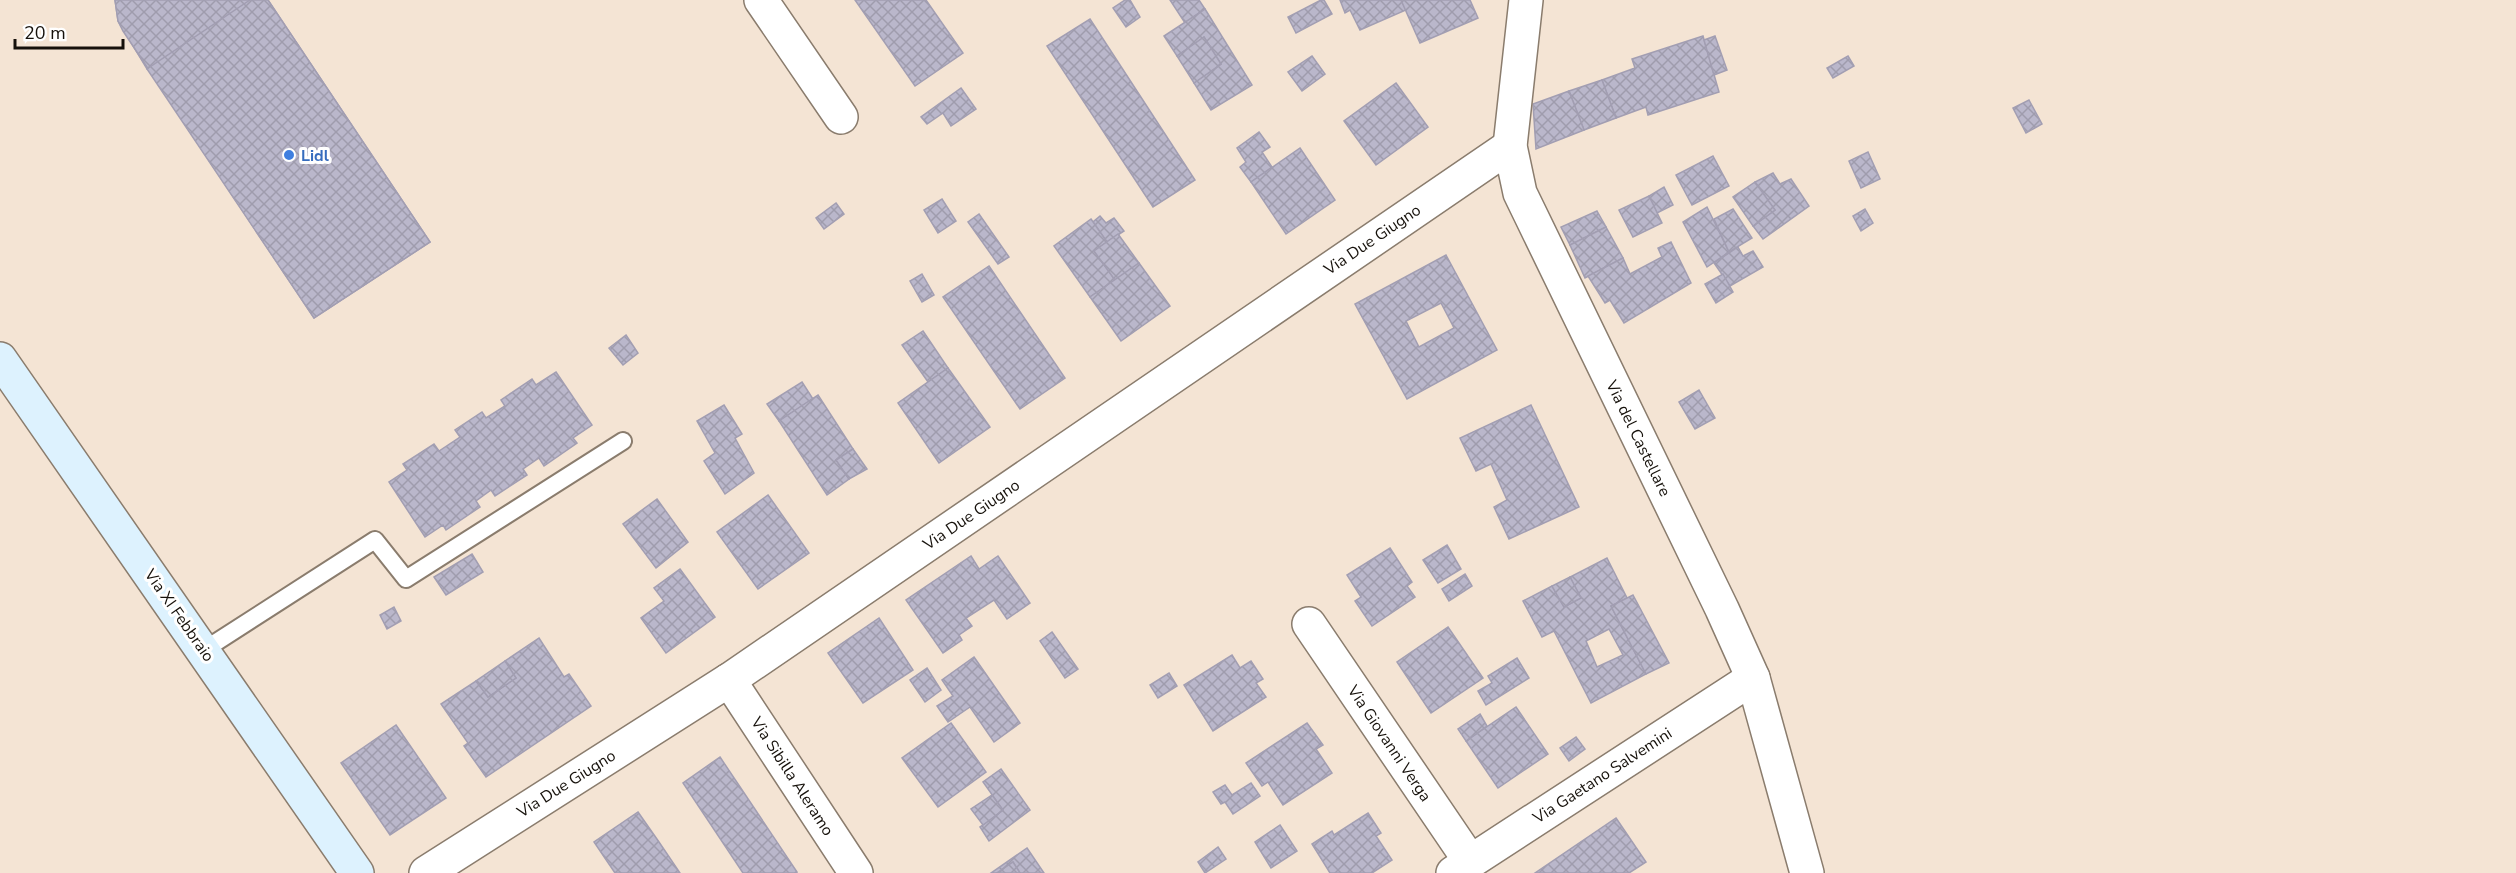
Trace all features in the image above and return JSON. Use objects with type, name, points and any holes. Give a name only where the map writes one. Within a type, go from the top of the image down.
[{"type":"main road","name":"Via XI Febbraio","points":[[0,359],[357,873]]},
{"type":"street","points":[[761,0],[841,117]]},
{"type":"street","name":"Via del Castellare","points":[[1526,0],[1510,146],[1520,193],[1722,609],[1753,678],[1807,873]]},
{"type":"street","name":"Via Due Giugno","points":[[426,873],[729,680],[1510,146]]},
{"type":"street","name":"Via Giovanni Verga","points":[[1309,624],[1461,867]]},
{"type":"street","name":"Via Gaetano Salvemini","points":[[1461,867],[1753,678]]},
{"type":"street","name":"Via Sibilla Aleramo","points":[[729,680],[856,873]]},
{"type":"lane","points":[[204,650],[375,540],[406,579],[623,441]]},
{"type":"building","points":[[115,0],[249,1],[147,69],[118,21]]},
{"type":"building","name":"Lidl","points":[[115,0],[268,0],[430,242],[314,318],[123,31],[118,21]]},
{"type":"building","name":"Lidl","points":[[250,0],[268,0],[430,242],[314,318],[147,69]]},
{"type":"building","points":[[855,0],[926,0],[963,53],[915,86]]},
{"type":"building","points":[[1125,0],[1130,0],[1140,17],[1126,27],[1113,8]]},
{"type":"building","points":[[1170,0],[1199,0],[1205,9],[1185,23]]},
{"type":"building","points":[[1324,0],[1332,14],[1296,33],[1288,17]]},
{"type":"building","points":[[1340,0],[1401,0],[1406,10],[1360,30],[1350,10],[1345,13]]},
{"type":"building","points":[[1401,0],[1470,0],[1478,18],[1420,43]]},
{"type":"building","points":[[1205,9],[1252,85],[1211,110],[1194,83],[1221,64],[1204,37],[1177,56],[1164,36]]},
{"type":"building","points":[[1090,19],[1195,180],[1153,207],[1047,46]]},
{"type":"building","points":[[1703,36],[1719,92],[1648,115],[1646,107],[1616,118],[1602,80],[1635,68],[1632,59]]},
{"type":"building","points":[[1715,36],[1727,70],[1714,75],[1704,40]]},
{"type":"building","points":[[1204,37],[1221,64],[1194,83],[1177,56]]},
{"type":"building","points":[[1312,56],[1325,74],[1302,91],[1288,72]]},
{"type":"building","points":[[1848,56],[1854,66],[1833,78],[1827,68]]},
{"type":"building","points":[[1602,80],[1616,118],[1584,130],[1569,91]]},
{"type":"building","points":[[1396,83],[1428,127],[1376,165],[1344,121]]},
{"type":"building","points":[[961,88],[976,109],[951,126],[943,113],[927,124],[921,117]]},
{"type":"building","points":[[1569,91],[1584,130],[1536,149],[1533,104]]},
{"type":"building","points":[[2029,100],[2042,124],[2026,133],[2013,108]]},
{"type":"building","points":[[1259,132],[1270,147],[1262,152],[1272,167],[1251,182],[1240,167],[1246,162],[1237,148]]},
{"type":"building","points":[[1300,148],[1335,200],[1286,234],[1251,182]]},
{"type":"building","points":[[1868,152],[1880,179],[1861,188],[1849,161]]},
{"type":"building","points":[[1713,156],[1729,186],[1692,205],[1676,175]]},
{"type":"building","points":[[1773,173],[1780,184],[1791,179],[1809,206],[1763,239],[1753,226],[1775,210],[1755,182]]},
{"type":"building","points":[[1755,182],[1775,210],[1753,226],[1733,197]]},
{"type":"building","points":[[1664,187],[1673,205],[1657,213],[1649,196]]},
{"type":"building","points":[[1649,196],[1662,223],[1633,237],[1619,210]]},
{"type":"building","points":[[942,199],[956,221],[938,233],[924,210]]},
{"type":"building","points":[[836,203],[844,214],[824,229],[816,218]]},
{"type":"building","points":[[1707,207],[1729,252],[1707,267],[1683,222]]},
{"type":"building","points":[[1733,209],[1752,238],[1729,252],[1714,219]]},
{"type":"building","points":[[1865,209],[1873,223],[1861,231],[1853,216]]},
{"type":"building","points":[[1597,211],[1606,227],[1570,245],[1561,227]]},
{"type":"building","points":[[979,214],[1009,257],[998,264],[968,222]]},
{"type":"building","points":[[1100,216],[1106,223],[1114,218],[1124,231],[1107,242],[1093,222]]},
{"type":"building","points":[[1091,219],[1107,242],[1094,251],[1115,280],[1090,297],[1054,246]]},
{"type":"building","points":[[1606,227],[1623,258],[1585,278],[1570,245]]},
{"type":"building","points":[[1118,234],[1139,263],[1115,280],[1094,251]]},
{"type":"building","points":[[1671,242],[1691,283],[1624,323],[1610,300],[1605,303],[1588,276],[1623,258],[1630,274],[1662,257],[1658,248]]},
{"type":"building","points":[[1738,247],[1743,256],[1753,251],[1763,267],[1730,286],[1714,263]]},
{"type":"building","points":[[1446,255],[1497,350],[1407,399],[1355,304]],"holes":[[[1441,303],[1454,328],[1419,347],[1406,321]]]},
{"type":"building","points":[[1139,263],[1170,306],[1121,341],[1090,297]]},
{"type":"building","points":[[989,266],[1065,378],[1020,409],[943,297]]},
{"type":"building","points":[[922,274],[934,295],[922,302],[910,281]]},
{"type":"building","points":[[1723,274],[1733,292],[1716,303],[1705,284]]},
{"type":"building","points":[[923,331],[948,368],[928,382],[902,345]]},
{"type":"building","points":[[626,335],[638,353],[623,365],[609,348]]},
{"type":"building","points":[[948,368],[990,427],[939,463],[898,403]]},
{"type":"building","points":[[556,372],[592,425],[573,438],[577,443],[544,466],[539,458],[523,469],[527,475],[495,496],[491,490],[476,501],[480,507],[446,530],[443,525],[425,537],[389,482],[407,470],[403,464],[434,444],[439,451],[460,437],[455,430],[482,412],[486,418],[505,406],[501,400],[532,379],[536,385]]},
{"type":"building","points":[[802,382],[813,399],[779,421],[767,404]]},
{"type":"building","points":[[1699,390],[1715,418],[1695,429],[1679,402]]},
{"type":"building","points":[[818,395],[853,449],[836,460],[849,479],[827,495],[779,421]]},
{"type":"building","points":[[724,405],[742,434],[735,438],[754,473],[725,494],[704,461],[715,453],[697,421]]},
{"type":"building","points":[[1531,405],[1579,507],[1509,539],[1494,507],[1507,500],[1491,464],[1476,471],[1460,438]]},
{"type":"building","points":[[853,449],[867,469],[849,479],[836,460]]},
{"type":"building","points":[[768,495],[809,553],[758,589],[717,532]]},
{"type":"building","points":[[657,499],[688,542],[656,568],[623,524]]},
{"type":"building","points":[[1447,545],[1461,569],[1438,583],[1423,560]]},
{"type":"building","points":[[1390,548],[1412,582],[1407,586],[1415,597],[1372,626],[1355,601],[1361,597],[1347,575]]},
{"type":"building","points":[[472,554],[483,572],[446,595],[434,577]]},
{"type":"building","points":[[971,556],[979,569],[998,556],[1030,603],[1007,619],[994,600],[966,618],[972,626],[959,635],[962,640],[943,653],[906,600]]},
{"type":"building","points":[[1607,558],[1627,598],[1611,606],[1646,674],[1591,703],[1554,631],[1542,637],[1523,601],[1552,586],[1564,607],[1581,598],[1570,577]],"holes":[[[1609,629],[1623,655],[1597,667],[1586,641]]]},
{"type":"building","points":[[680,569],[715,617],[666,653],[641,618],[664,601],[654,588]]},
{"type":"building","points":[[1465,574],[1472,586],[1449,601],[1442,589]]},
{"type":"building","points":[[1570,577],[1581,598],[1564,607],[1552,586]]},
{"type":"building","points":[[1633,595],[1669,663],[1646,674],[1611,606]]},
{"type":"building","points":[[394,607],[401,621],[387,629],[380,615]]},
{"type":"building","points":[[879,618],[913,670],[863,703],[828,653]]},
{"type":"building","points":[[1448,627],[1483,678],[1431,713],[1397,662]]},
{"type":"building","points":[[1052,632],[1078,669],[1065,678],[1040,641]]},
{"type":"building","points":[[539,638],[564,677],[569,674],[591,706],[486,777],[464,746],[468,743],[441,704],[476,681],[488,697],[516,678],[505,661]]},
{"type":"building","points":[[1232,655],[1240,668],[1251,661],[1263,679],[1256,683],[1266,697],[1213,731],[1184,685]]},
{"type":"building","points":[[974,657],[1020,723],[994,742],[970,707],[948,722],[937,706],[953,696],[942,680]]},
{"type":"building","points":[[1517,658],[1529,678],[1486,705],[1478,691],[1492,683],[1488,676]]},
{"type":"building","points":[[505,661],[516,678],[488,697],[476,681]]},
{"type":"building","points":[[927,668],[941,690],[925,702],[910,680]]},
{"type":"building","points":[[1169,673],[1177,686],[1158,698],[1150,685]]},
{"type":"building","points":[[1516,707],[1548,754],[1498,788],[1466,741]]},
{"type":"building","points":[[1480,714],[1487,726],[1466,741],[1458,729]]},
{"type":"building","points":[[951,723],[986,772],[938,807],[902,758]]},
{"type":"building","points":[[1307,723],[1323,745],[1316,749],[1332,773],[1283,805],[1268,782],[1262,786],[1246,763]]},
{"type":"building","points":[[396,725],[446,798],[390,835],[341,763]]},
{"type":"building","points":[[1576,737],[1585,749],[1569,761],[1560,748]]},
{"type":"building","points":[[720,757],[797,873],[743,873],[683,783]]},
{"type":"building","points":[[1001,769],[1030,810],[989,841],[980,827],[1003,810],[983,782]]},
{"type":"building","points":[[1251,783],[1260,796],[1233,814],[1225,802],[1221,804],[1213,792],[1225,785],[1232,795]]},
{"type":"building","points":[[992,795],[1003,810],[983,825],[971,809]]},
{"type":"building","points":[[638,812],[680,873],[615,873],[594,842]]},
{"type":"building","points":[[1368,813],[1381,833],[1376,836],[1392,860],[1372,873],[1330,873],[1312,844],[1332,831],[1334,835]]},
{"type":"building","points":[[1616,818],[1646,862],[1629,873],[1535,873]]},
{"type":"building","points":[[1280,825],[1297,851],[1271,868],[1255,842]]},
{"type":"building","points":[[1218,847],[1226,859],[1205,873],[1198,862]]},
{"type":"building","points":[[1027,848],[1044,873],[1020,873],[1013,862],[997,873],[991,873]]},
{"type":"building","points":[[1013,862],[1020,873],[997,873]]},
{"type":"place","name":"Lidl","points":[[289,155]]}]
